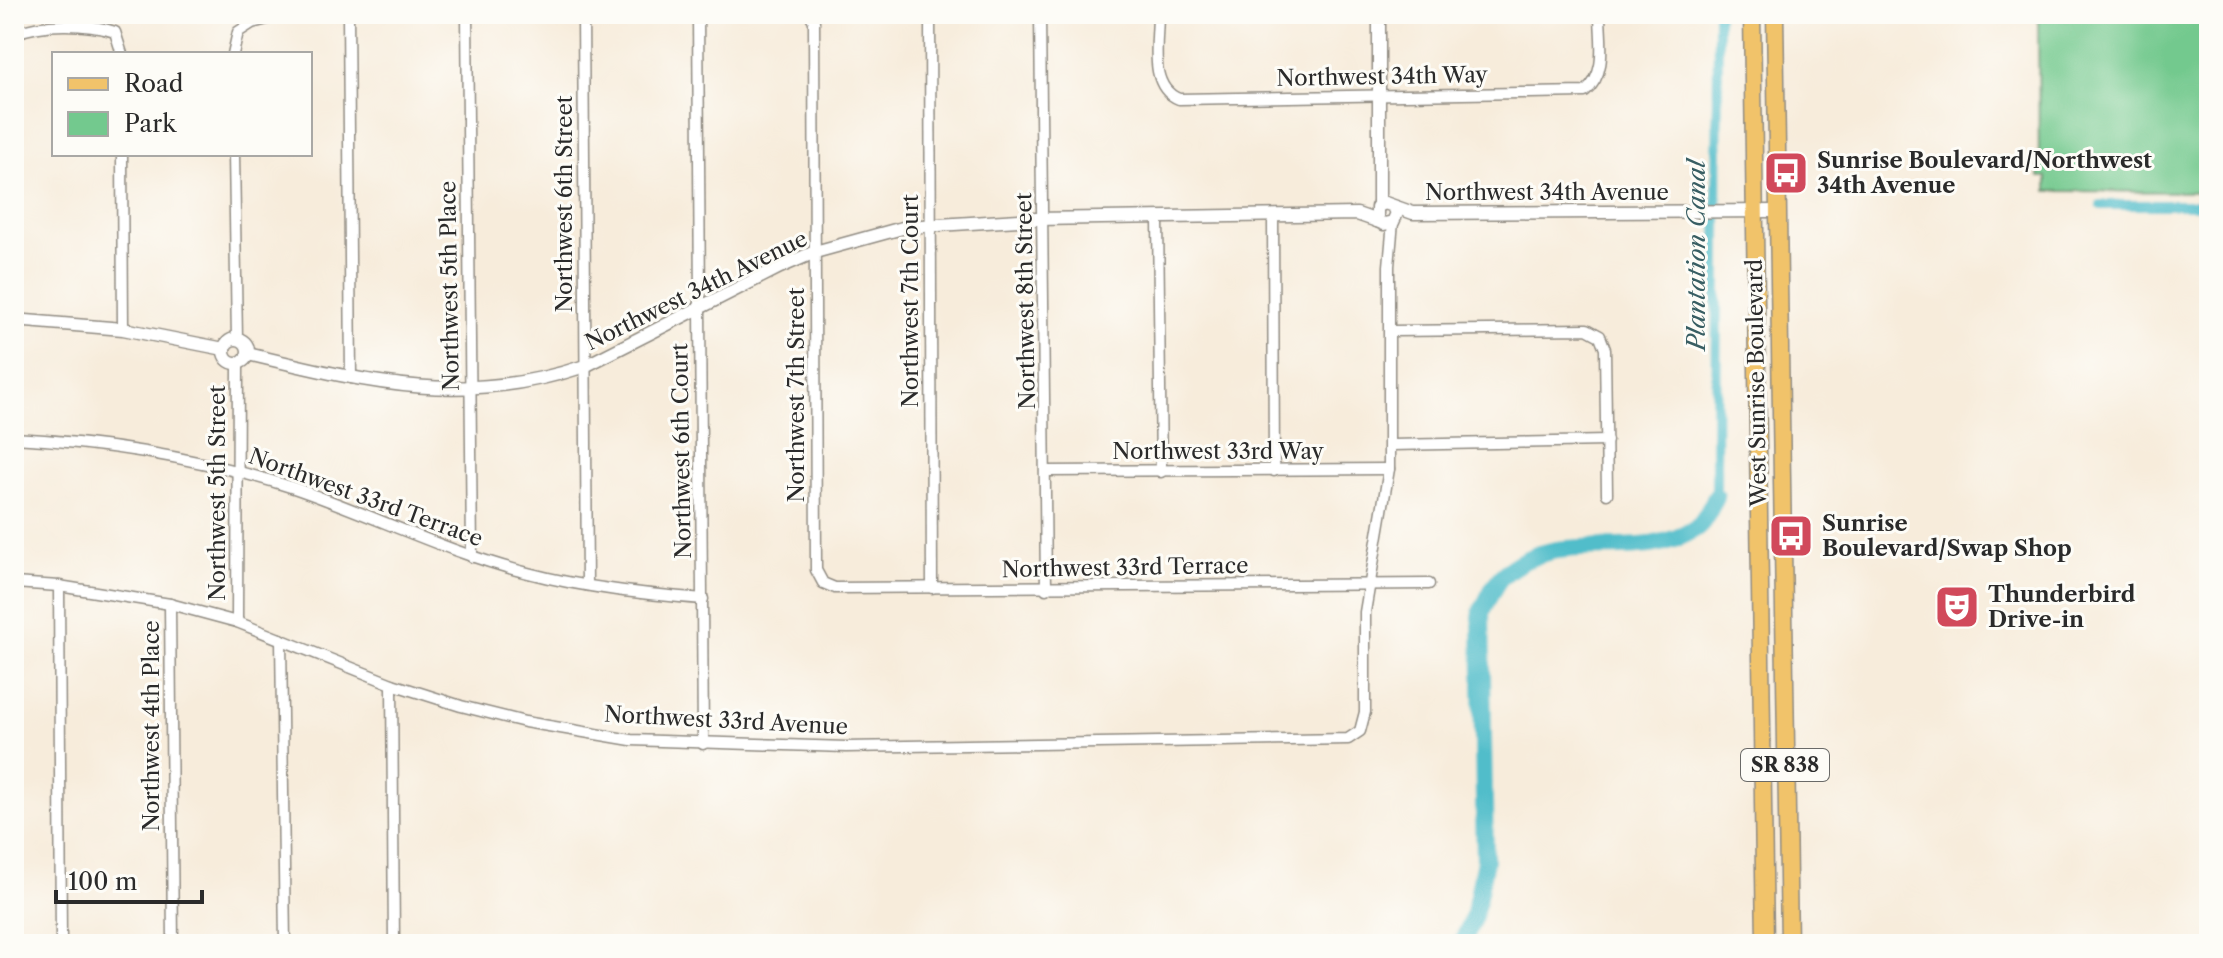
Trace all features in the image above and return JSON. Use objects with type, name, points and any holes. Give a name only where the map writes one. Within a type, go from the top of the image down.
[{"type":"main road","name":"West Sunrise Boulevard","points":[[1752,14],[1765,944]]},
{"type":"main road","name":"West Sunrise Boulevard","points":[[1775,14],[1789,944]]},
{"type":"street","points":[[233,52],[238,32],[252,23],[287,14]]},
{"type":"street","points":[[348,14],[351,378]]},
{"type":"street","name":"Northwest 5th Place","points":[[467,14],[472,557]]},
{"type":"street","name":"Northwest 6th Street","points":[[583,14],[587,585]]},
{"type":"street","name":"Northwest 6th Court","points":[[698,14],[703,744]]},
{"type":"street","name":"Northwest 7th Street","points":[[810,14],[814,21],[816,570],[823,583]]},
{"type":"street","name":"Northwest 7th Court","points":[[930,14],[932,588]]},
{"type":"street","name":"Northwest 8th Street","points":[[1040,14],[1046,589]]},
{"type":"street","name":"Northwest 34th Way","points":[[1158,14],[1158,81],[1166,94],[1179,99],[1585,92],[1595,83],[1601,70],[1600,14]]},
{"type":"street","points":[[1369,583],[1391,445],[1392,331],[1381,174],[1379,14]]},
{"type":"street","points":[[14,34],[29,27],[98,27],[115,32],[121,52]]},
{"type":"street","points":[[122,156],[123,329]]},
{"type":"street","points":[[234,156],[237,339]]},
{"type":"street","name":"Northwest 34th Avenue","points":[[248,354],[409,388],[470,388],[527,382],[585,366],[815,252],[929,223],[1386,213],[1777,211]]},
{"type":"street","points":[[1273,216],[1274,471]]},
{"type":"street","points":[[1158,219],[1161,472]]},
{"type":"street","points":[[14,320],[123,329],[224,349]]},
{"type":"street","points":[[1392,331],[1587,329],[1600,336],[1605,349],[1607,494]]},
{"type":"street","points":[[237,339],[245,342],[248,354],[238,364],[228,361],[224,349],[230,340],[237,339]]},
{"type":"street","name":"Northwest 5th Street","points":[[237,622],[238,364]]},
{"type":"street","name":"Northwest 33rd Terrace","points":[[14,438],[145,453],[238,472],[294,488],[472,557],[587,585],[703,599]]},
{"type":"street","points":[[1391,445],[1607,441]]},
{"type":"street","name":"Northwest 33rd Way","points":[[1046,471],[1389,469]]},
{"type":"street","name":"Northwest 33rd Avenue","points":[[14,583],[59,586],[170,604],[237,622],[392,684],[525,722],[631,740],[846,747],[1348,739],[1360,731],[1365,712],[1365,612],[1369,583]]},
{"type":"street","name":"Northwest 33rd Terrace","points":[[823,583],[835,588],[1046,589],[1429,584]]},
{"type":"street","points":[[59,586],[61,944]]},
{"type":"street","name":"Northwest 4th Place","points":[[170,604],[173,944]]},
{"type":"street","points":[[281,639],[285,944]]},
{"type":"street","points":[[392,684],[394,944]]},
{"type":"green space","points":[[2038,14],[2209,14],[2209,192],[2047,191],[2047,177],[2039,177]]},
{"type":"waterway","name":"Plantation Canal","points":[[1716,497],[1718,14]]},
{"type":"waterway","points":[[2101,205],[2209,205]]},
{"type":"waterway","points":[[1462,944],[1474,916],[1485,861],[1481,612],[1493,588],[1503,575],[1525,560],[1549,552],[1649,545],[1673,539],[1696,528],[1716,497]]},
{"type":"place","name":"Sunrise Boulevard/Northwest 34th Avenue","points":[[1786,173]]},
{"type":"place","name":"Sunrise Boulevard/Swap Shop","points":[[1791,536]]},
{"type":"place","name":"Thunderbird Drive-in","points":[[1957,607]]}]
